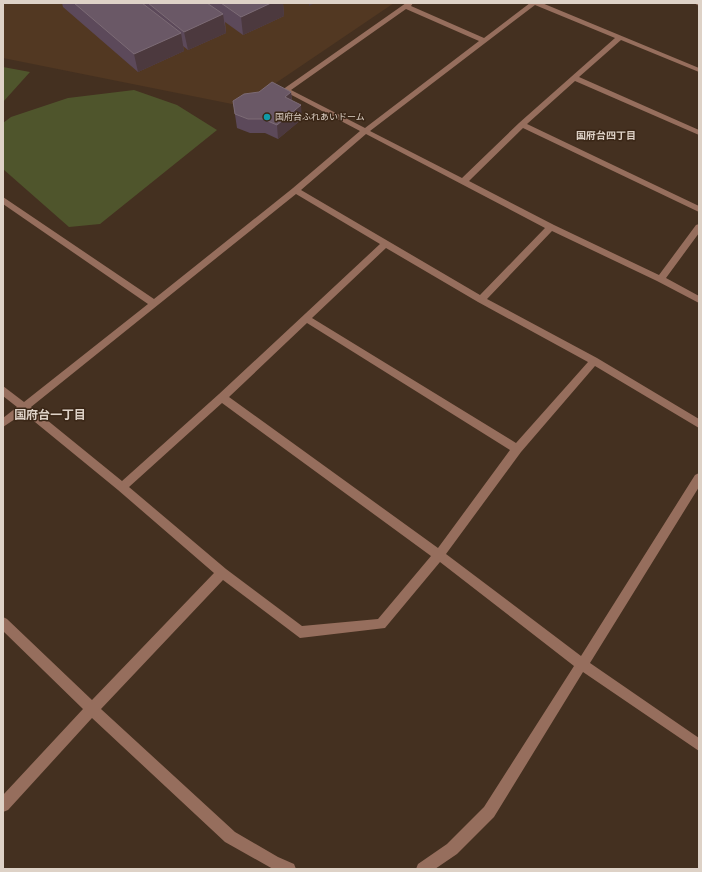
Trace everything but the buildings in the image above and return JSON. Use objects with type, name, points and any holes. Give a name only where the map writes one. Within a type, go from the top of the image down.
[{"type":"street","points":[[3,423],[296,190],[365,132],[535,3],[699,70]]},
{"type":"street","points":[[485,41],[408,4],[286,90],[365,132],[552,227],[660,279],[699,300]]},
{"type":"street","points":[[464,181],[522,125],[619,38]]},
{"type":"street","points":[[575,78],[699,133]]},
{"type":"street","points":[[522,125],[699,209]]},
{"type":"street","points":[[296,190],[481,300],[594,361],[699,424]]},
{"type":"street","points":[[3,200],[152,304]]},
{"type":"street","points":[[481,300],[552,227]]},
{"type":"street","points":[[660,279],[699,227]]},
{"type":"street","points":[[122,487],[222,397],[386,243]]},
{"type":"street","points":[[306,318],[517,449]]},
{"type":"street","points":[[3,390],[122,487],[222,574],[300,632],[381,624],[439,555],[517,449],[594,361]]},
{"type":"street","points":[[222,397],[439,555],[583,665],[699,745]]},
{"type":"street","points":[[423,869],[452,849],[489,812],[583,665],[699,478]]},
{"type":"street","points":[[3,805],[92,709],[222,574]]},
{"type":"street","points":[[3,623],[92,709],[230,837],[273,862],[289,869]]},
{"type":"shaded area","points":[[4,3],[394,3],[242,106],[3,58]]},
{"type":"green space","points":[[3,67],[30,72],[3,102]]},
{"type":"green space","points":[[134,90],[177,105],[217,130],[100,224],[69,227],[3,169],[3,123],[11,117],[68,98]]},
{"type":"place","name":"国府台ふれあいドーム","points":[[267,117]]},
{"type":"district","name":"国府台四丁目","points":[[606,135]]},
{"type":"district","name":"国府台一丁目","points":[[50,415]]}]
